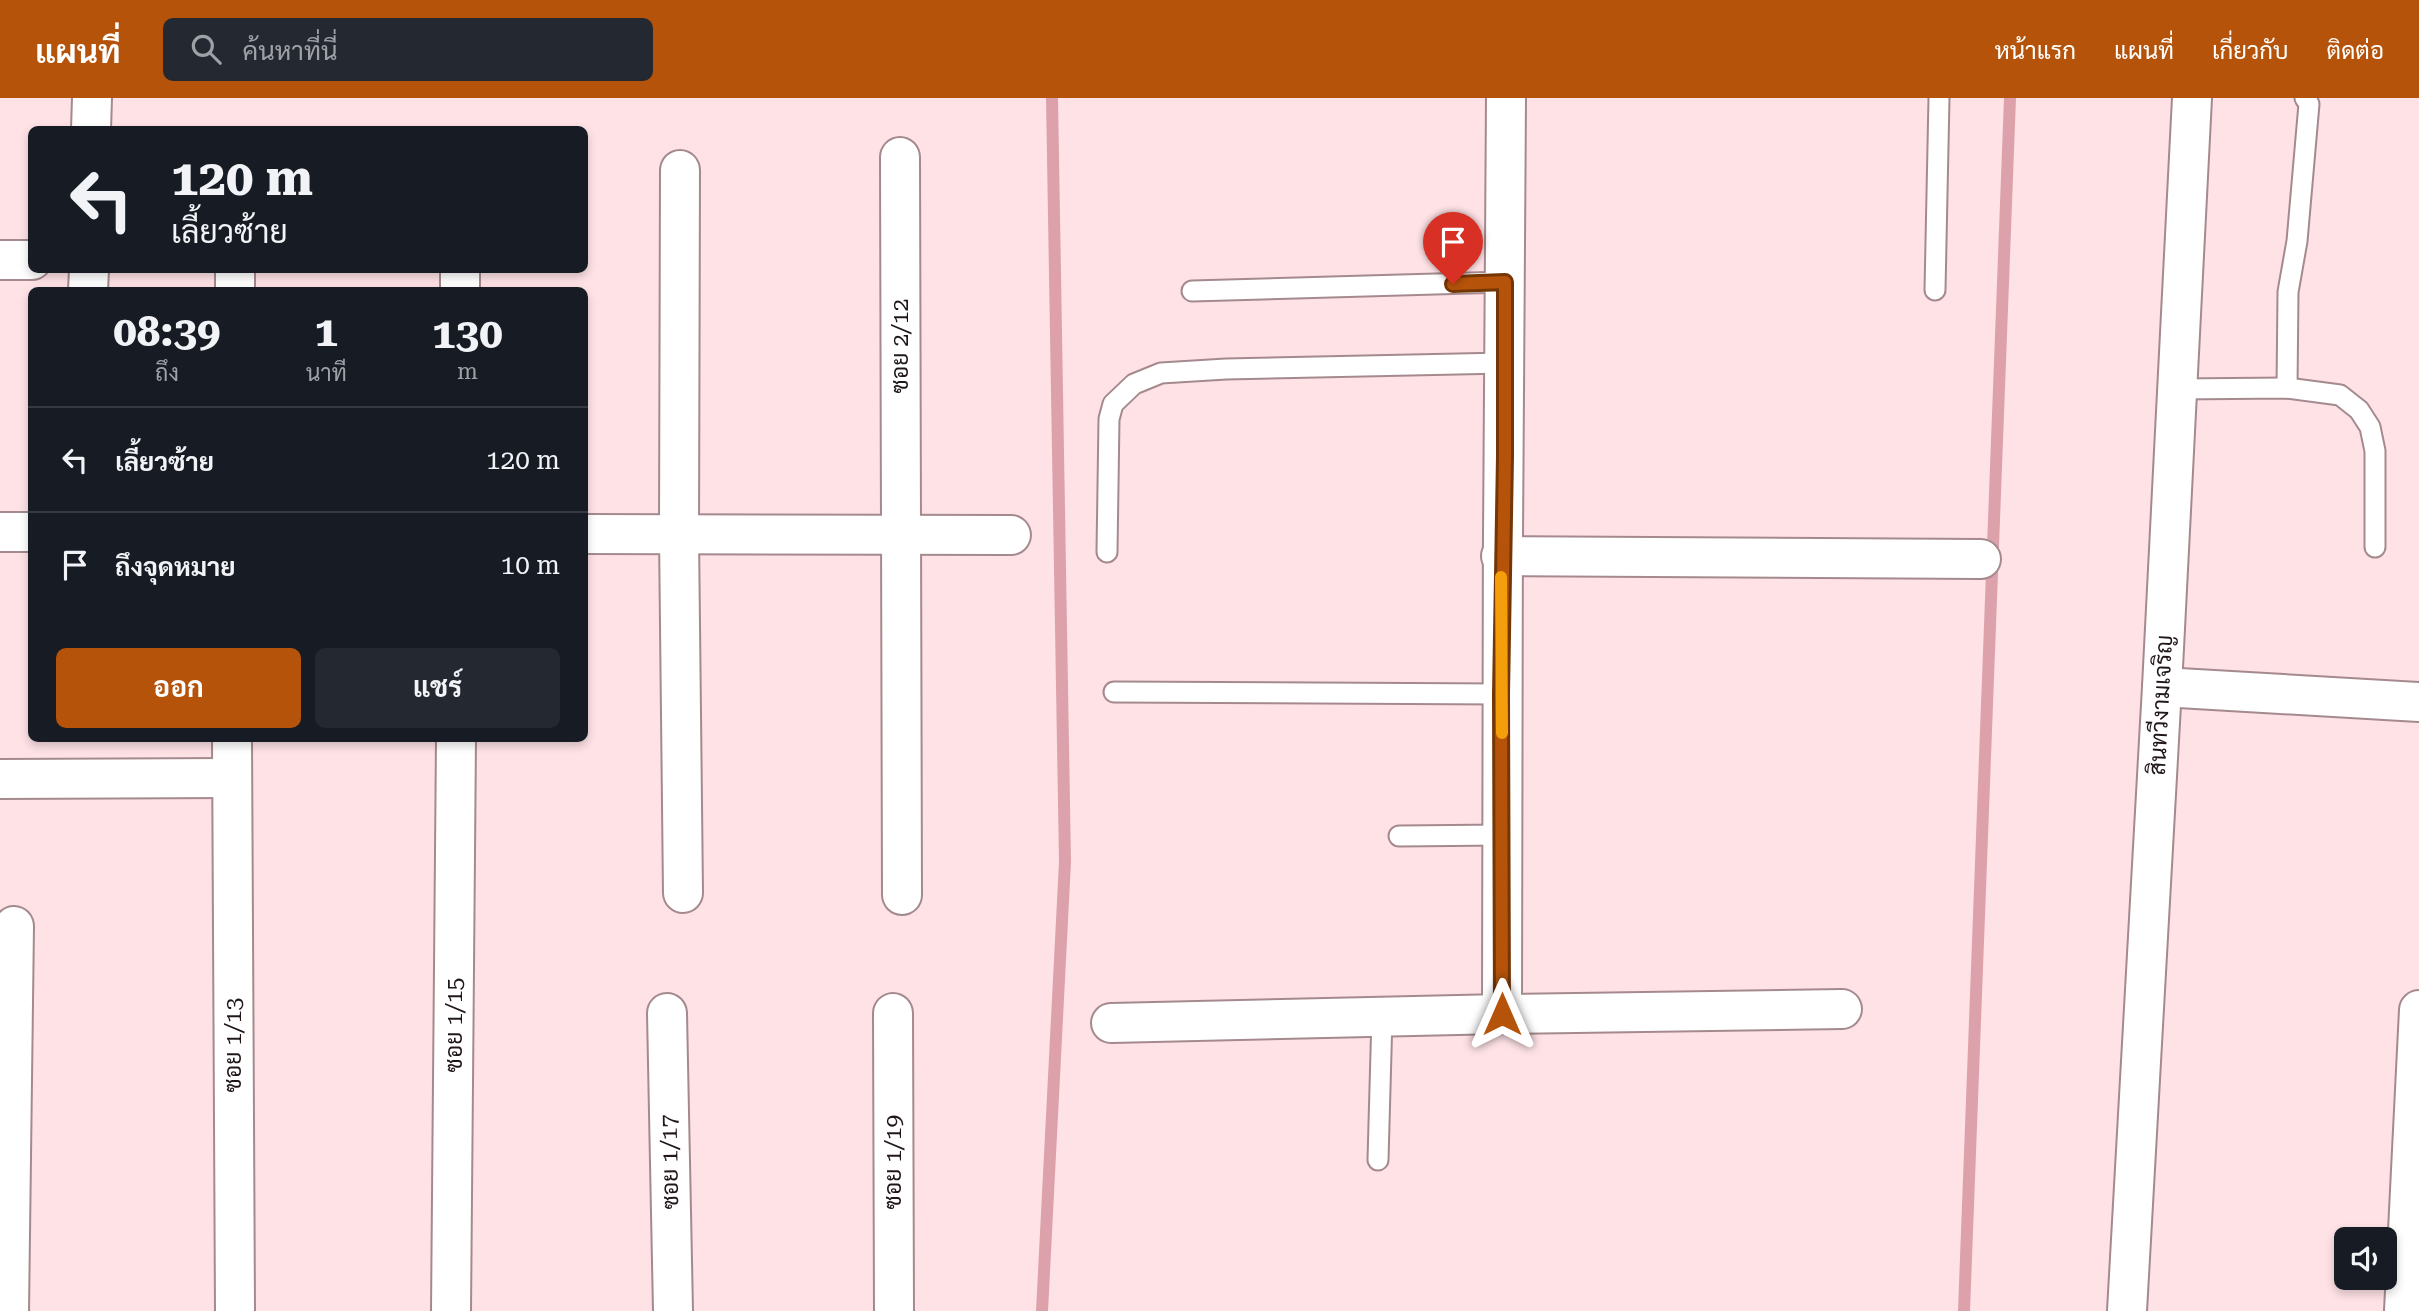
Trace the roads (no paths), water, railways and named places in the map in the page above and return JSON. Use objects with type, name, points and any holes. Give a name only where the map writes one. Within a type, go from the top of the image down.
[{"type":"street","points":[[91,126],[92,98]]},
{"type":"street","points":[[1502,1014],[1501,694],[1506,363],[1506,98]]},
{"type":"street","name":"สินทวีงามเจริญ","points":[[2127,1311],[2192,98]]},
{"type":"street","name":"ซอย 2/12","points":[[900,158],[902,895]]},
{"type":"street","points":[[680,170],[678,535],[683,893]]},
{"type":"street","points":[[0,260],[28,260]]},
{"type":"street","points":[[0,532],[28,532]]},
{"type":"street","points":[[588,534],[1011,535]]},
{"type":"street","points":[[1502,556],[1981,559]]},
{"type":"street","points":[[2162,687],[2419,702]]},
{"type":"street","name":"ซอย 1/13","points":[[232,742],[235,1311]]},
{"type":"street","name":"ซอย 1/15","points":[[452,1311],[456,742]]},
{"type":"street","points":[[0,779],[232,778]]},
{"type":"street","points":[[9,1311],[15,926]]},
{"type":"street","points":[[1111,1023],[1842,1009]]},
{"type":"street","points":[[2404,1311],[2413,1223],[2419,1010]]},
{"type":"street","name":"ซอย 1/17","points":[[667,1013],[673,1311]]},
{"type":"street","name":"ซอย 1/19","points":[[893,1013],[894,1311]]},
{"type":"lane","points":[[1935,290],[1939,98]]},
{"type":"lane","points":[[2287,388],[2288,292],[2299,227],[2309,104],[2305,98]]},
{"type":"lane","points":[[1192,291],[1505,282]]},
{"type":"lane","points":[[1107,552],[1109,419],[1113,404],[1134,384],[1161,373],[1213,370],[1506,363]]},
{"type":"lane","points":[[2177,389],[2287,388],[2340,394],[2360,410],[2370,428],[2375,451],[2375,547]]},
{"type":"lane","points":[[1114,692],[1501,694]]},
{"type":"lane","points":[[1399,835],[1503,835]]},
{"type":"lane","points":[[1378,1160],[1382,1016]]},
{"type":"waterway","points":[[1042,1311],[1065,862],[1052,98]]},
{"type":"waterway","points":[[1964,1311],[2010,98]]}]
